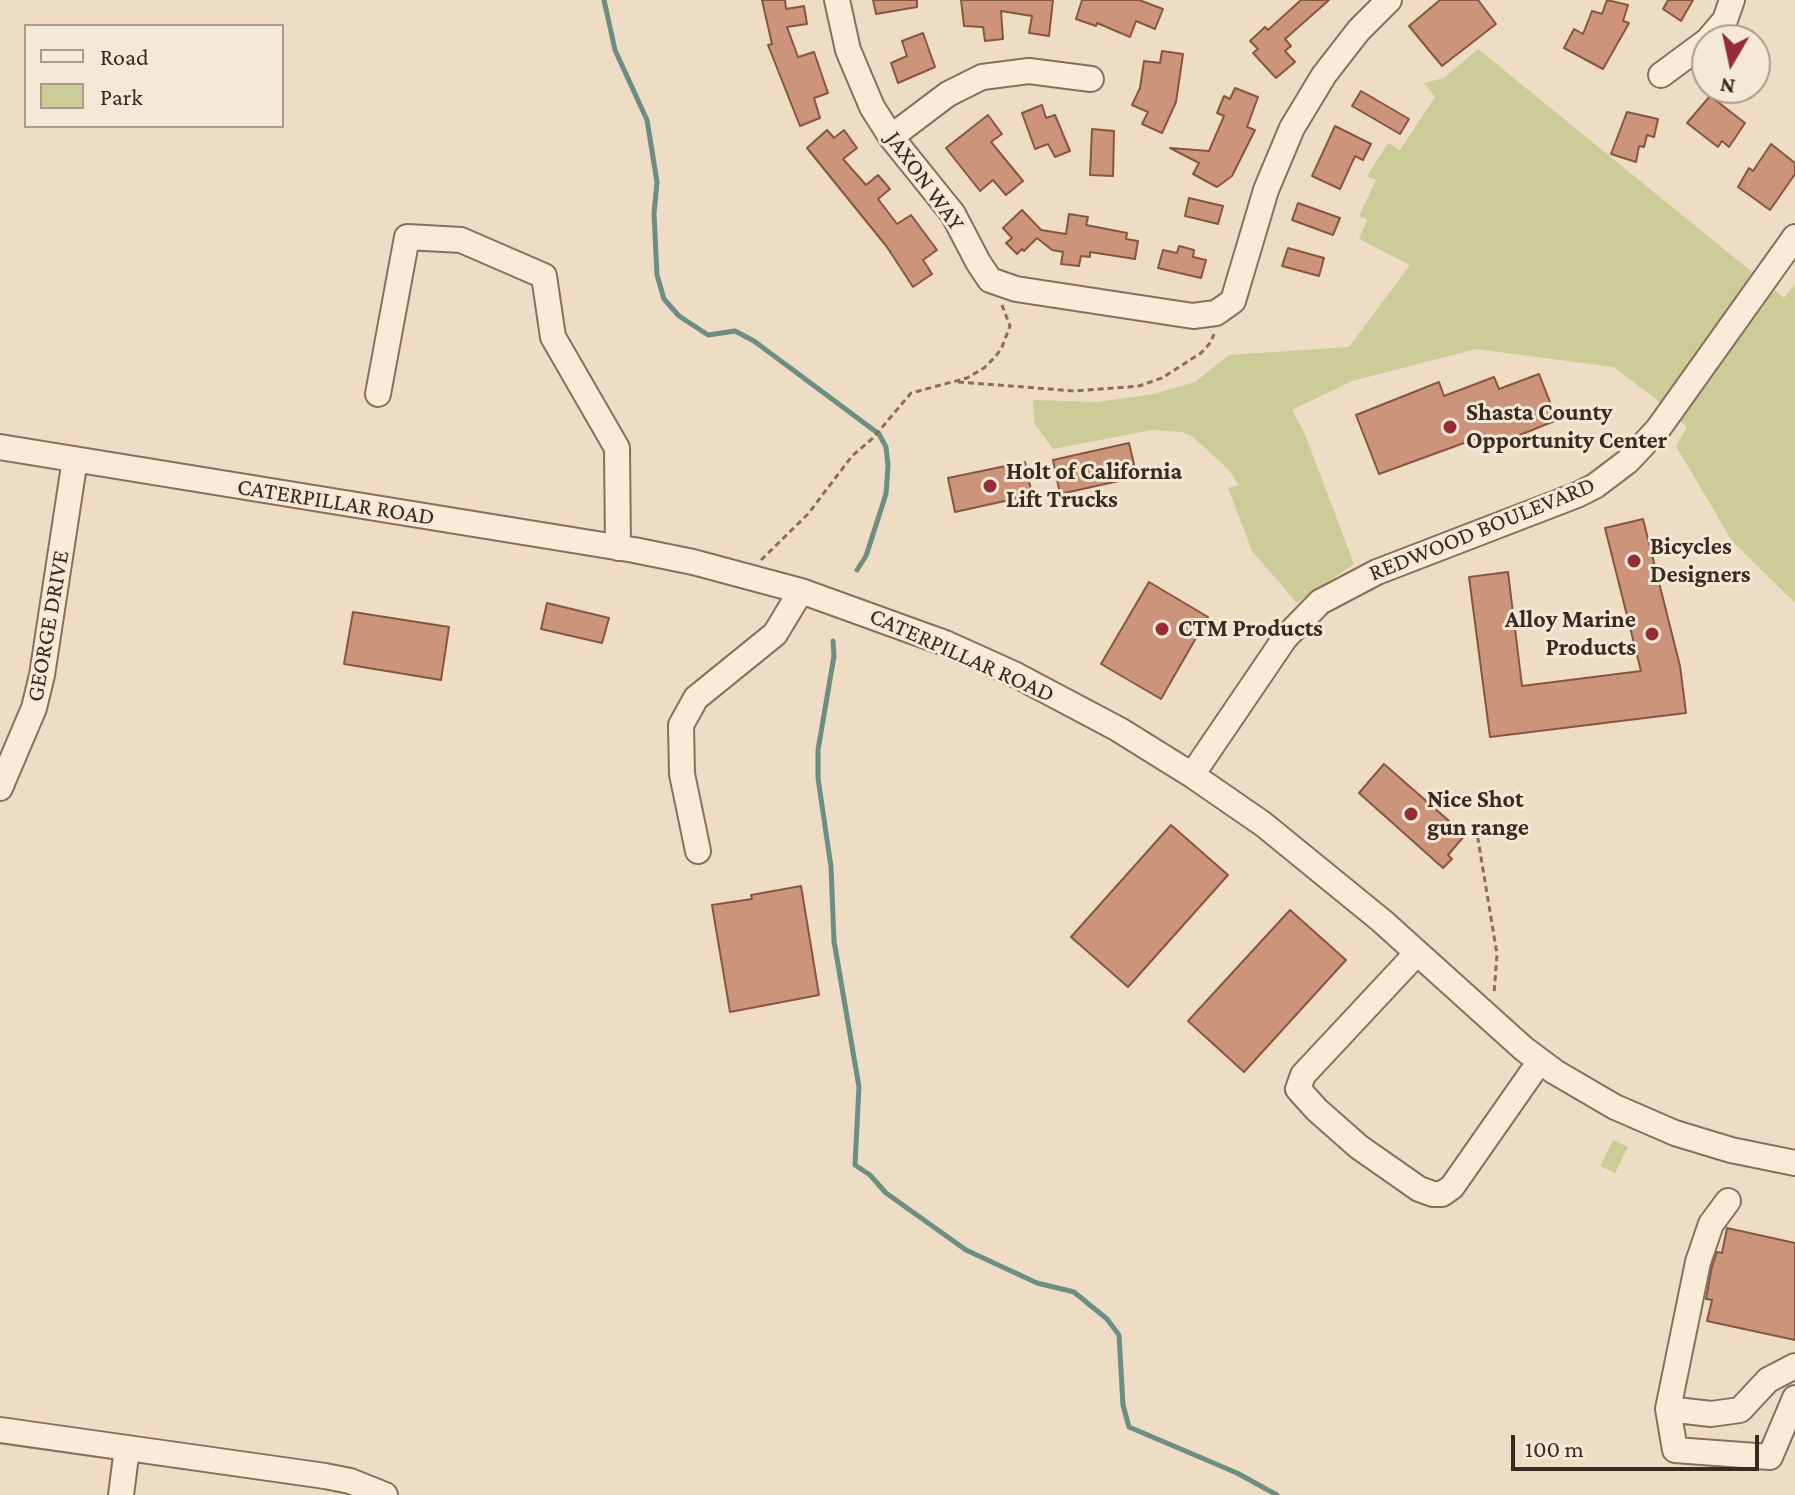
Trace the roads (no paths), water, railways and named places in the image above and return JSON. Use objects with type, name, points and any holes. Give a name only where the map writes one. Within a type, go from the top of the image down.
[{"type":"street","name":"JAXON WAY","points":[[837,0],[853,64],[872,107],[891,137],[953,214],[990,280],[1006,287],[1215,324],[1236,294],[1266,190],[1302,110],[1359,30],[1389,0]]},
{"type":"street","points":[[1721,24],[1732,0]]},
{"type":"street","points":[[1661,75],[1691,52]]},
{"type":"street","points":[[891,137],[948,94],[982,77],[1029,71],[1091,79]]},
{"type":"street","points":[[378,394],[407,237],[461,240],[544,276],[553,337],[617,448],[618,548]]},
{"type":"street","name":"REDWOOD BOULEVARD","points":[[1192,775],[1285,638],[1320,602],[1377,572],[1577,495],[1595,486],[1628,461],[1658,429],[1795,237]]},
{"type":"street","name":"CATERPILLAR ROAD","points":[[0,447],[618,548],[747,575],[896,623],[994,664],[1118,729],[1192,775],[1280,836],[1540,1061],[1615,1107],[1664,1128],[1731,1150],[1795,1163]]},
{"type":"street","name":"GEORGE DRIVE","points":[[0,788],[30,719],[42,675],[75,459]]},
{"type":"street","points":[[698,851],[682,774],[681,725],[696,698],[775,634],[801,591]]},
{"type":"street","points":[[1417,953],[1303,1075],[1298,1089],[1359,1147],[1412,1184],[1433,1194],[1442,1194],[1452,1187],[1540,1061]]},
{"type":"street","points":[[1668,1409],[1711,1414],[1792,1405],[1787,1438],[1770,1457],[1675,1450],[1668,1409],[1698,1262],[1711,1224],[1728,1201]]},
{"type":"street","points":[[1740,1410],[1768,1380],[1795,1366]]},
{"type":"street","points":[[0,1430],[337,1478],[385,1495]]},
{"type":"street","points":[[121,1495],[127,1448]]},
{"type":"waterway","points":[[604,0],[615,50],[647,120],[657,182],[654,214],[657,275],[664,299],[679,316],[708,335],[735,331],[754,341],[879,434],[886,447],[886,494],[866,556],[857,570]]},
{"type":"waterway","points":[[833,641],[834,656],[818,750],[818,778],[831,867],[834,941],[859,1087],[855,1165],[870,1175],[886,1193],[966,1250],[1037,1283],[1074,1292],[1107,1319],[1119,1335],[1123,1405],[1129,1427],[1237,1473],[1277,1495]]},
{"type":"place","name":"Shasta County Opportunity Center","points":[[1450,427]]},
{"type":"place","name":"Holt of California Lift Trucks","points":[[990,486]]},
{"type":"place","name":"Bicycles Designers","points":[[1634,561]]},
{"type":"place","name":"CTM Products","points":[[1162,629]]},
{"type":"place","name":"Alloy Marine Products","points":[[1652,634]]},
{"type":"place","name":"Nice Shot gun range","points":[[1411,814]]}]
